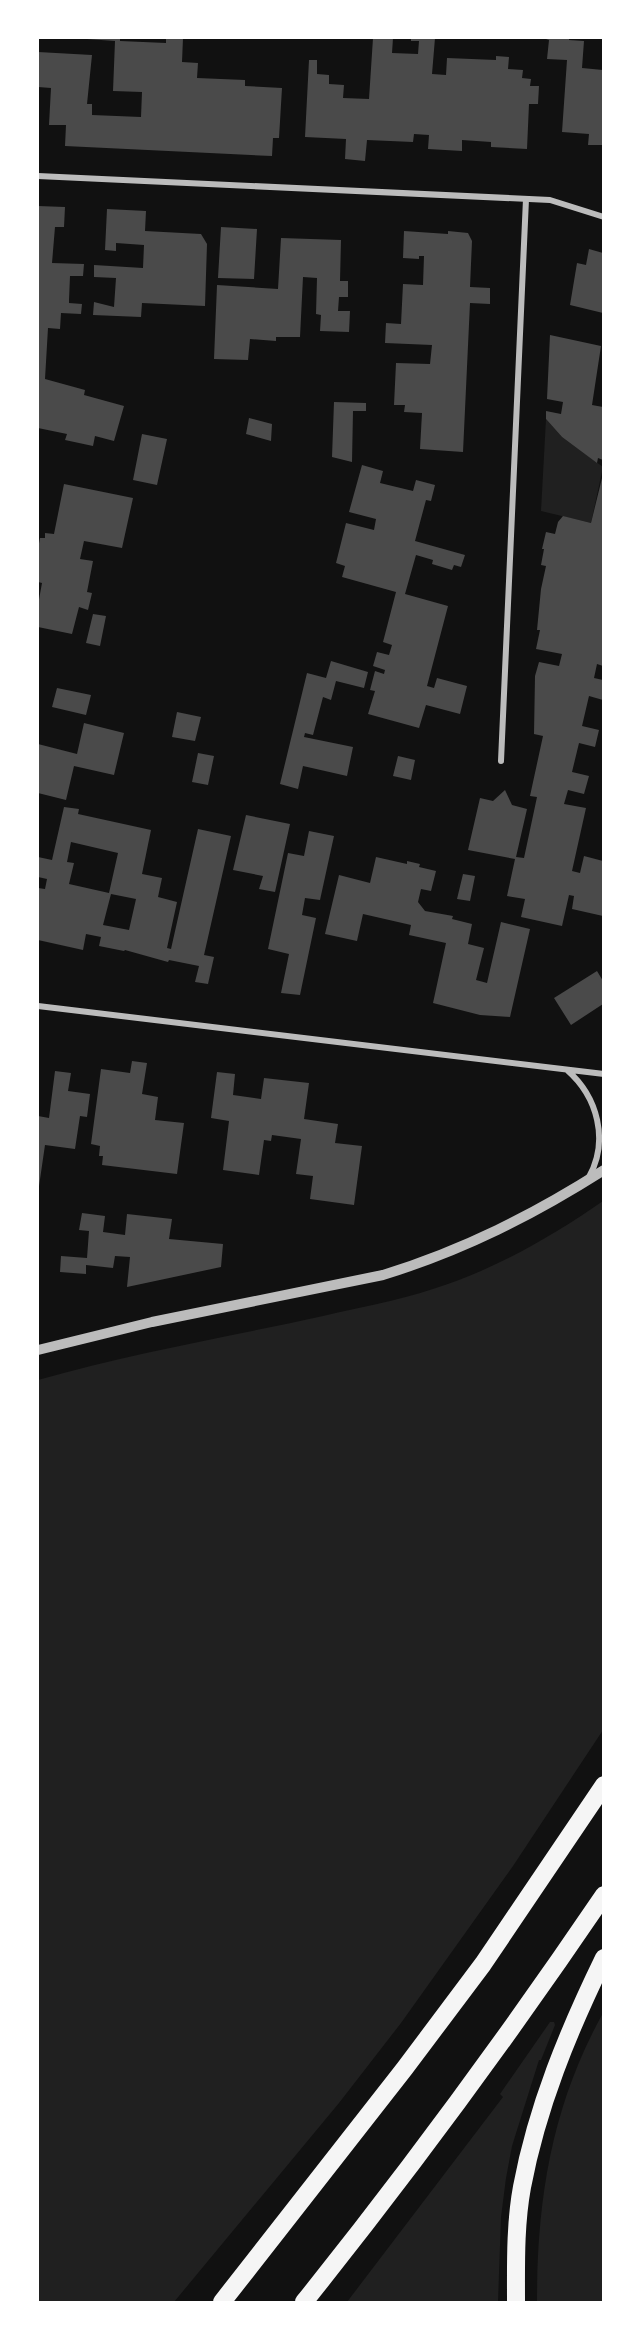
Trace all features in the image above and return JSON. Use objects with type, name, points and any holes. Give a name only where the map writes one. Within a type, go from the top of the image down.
[{"type":"highway","points":[[222,2302],[483,1964],[603,1785]]},
{"type":"highway","points":[[303,2302],[441,2125],[541,1988],[603,1895]]},
{"type":"highway","points":[[516,2302],[516,2248],[521,2189],[540,2109],[573,2021],[603,1958]]},
{"type":"highway","points":[[213,2302],[271,2241]]},
{"type":"street","points":[[38,176],[550,200],[603,217]]},
{"type":"street","points":[[501,761],[526,199]]},
{"type":"street","points":[[38,1006],[603,1074]]},
{"type":"street","points":[[567,1070],[586,1091],[598,1121],[598,1154],[587,1181]]},
{"type":"street","points":[[38,1350],[153,1322],[393,1272],[448,1253],[495,1232],[603,1170]]},
{"type":"shaded area","points":[[546,419],[562,437],[603,467],[591,523],[541,511]]},
{"type":"shaded area","points":[[603,1201],[603,1730],[513,1866],[401,2023],[339,2103],[174,2302],[38,2302],[38,1380],[144,1353],[378,1304],[433,1289],[500,1262],[563,1227]]},
{"type":"shaded area","points":[[603,2013],[603,2302],[537,2302],[540,2226],[551,2153],[571,2082]]},
{"type":"shaded area","points":[[550,2022],[554,2022],[555,2025],[541,2060],[539,2060],[512,2146],[506,2178],[501,2217],[498,2302],[347,2302],[503,2097],[500,2094]]},
{"type":"building","points":[[87,38],[120,38],[120,41],[166,43],[166,38],[183,38],[182,62],[198,63],[197,78],[245,80],[245,86],[282,88],[279,138],[273,138],[272,156],[65,146],[66,125],[49,125],[51,88],[38,87],[38,52],[92,55],[87,104],[92,104],[92,115],[141,117],[142,92],[113,91],[115,41]]},
{"type":"building","points":[[373,38],[393,38],[392,53],[418,54],[419,41],[411,41],[411,38],[435,38],[432,74],[446,75],[447,58],[496,60],[496,56],[509,57],[508,69],[523,70],[522,78],[531,79],[530,86],[539,86],[538,104],[529,104],[527,149],[491,147],[491,142],[462,140],[462,151],[428,149],[429,135],[414,134],[413,142],[367,140],[365,161],[345,159],[346,139],[305,137],[309,60],[317,60],[317,74],[329,75],[329,84],[344,85],[343,98],[369,99]]},
{"type":"building","points":[[543,38],[569,38],[569,40],[584,41],[582,68],[603,70],[603,145],[588,145],[589,134],[562,132],[567,60],[547,59],[549,40]]},
{"type":"building","points":[[38,206],[65,207],[64,227],[55,227],[52,263],[84,264],[83,276],[70,276],[69,303],[82,304],[81,314],[61,313],[60,329],[48,328],[45,379],[85,390],[84,395],[124,406],[114,441],[95,436],[93,446],[65,440],[67,434],[38,428]]},
{"type":"building","points":[[107,209],[146,211],[145,231],[201,234],[207,244],[205,306],[142,303],[141,317],[93,315],[94,302],[114,307],[116,278],[94,277],[94,265],[143,268],[144,245],[116,243],[116,251],[105,250]]},
{"type":"building","points":[[221,227],[257,229],[254,279],[218,278]]},
{"type":"building","points":[[404,231],[468,233],[472,241],[470,287],[490,288],[490,304],[470,303],[463,452],[420,449],[422,413],[404,412],[405,405],[394,405],[396,363],[430,364],[432,345],[385,343],[386,323],[401,324],[403,284],[423,285],[424,256],[419,256],[419,259],[403,258]]},
{"type":"building","points":[[281,238],[341,240],[340,281],[348,281],[348,297],[339,297],[338,311],[350,311],[349,332],[320,331],[321,315],[316,314],[317,278],[303,277],[300,337],[276,337],[276,341],[250,339],[248,360],[214,359],[217,285],[278,289]]},
{"type":"building","points":[[589,249],[603,253],[603,313],[570,305],[577,263],[586,265]]},
{"type":"building","points":[[550,335],[601,346],[592,405],[603,407],[603,460],[598,458],[597,463],[562,437],[546,419],[546,411],[561,414],[563,402],[547,399]]},
{"type":"building","points":[[334,402],[366,403],[366,411],[353,411],[352,462],[332,457]]},
{"type":"building","points":[[249,418],[272,424],[271,441],[246,434]]},
{"type":"building","points":[[142,434],[167,439],[157,485],[133,480]]},
{"type":"building","points":[[362,465],[383,471],[380,483],[413,491],[416,480],[435,485],[431,501],[426,500],[415,541],[465,555],[461,567],[454,565],[452,570],[432,564],[433,560],[416,555],[405,594],[448,606],[427,686],[434,688],[437,678],[467,686],[460,714],[426,705],[419,728],[368,714],[375,691],[370,690],[375,671],[384,674],[385,670],[373,666],[377,652],[389,655],[392,645],[383,642],[396,592],[342,577],[345,566],[336,563],[346,523],[374,530],[376,519],[349,512]]},
{"type":"building","points":[[603,474],[603,666],[597,664],[594,678],[603,680],[603,700],[589,696],[582,726],[599,730],[595,747],[579,743],[572,772],[589,776],[584,794],[568,790],[564,804],[586,808],[572,871],[580,873],[584,856],[603,861],[603,916],[572,909],[574,896],[569,895],[562,926],[521,917],[525,899],[507,896],[515,859],[468,850],[480,798],[493,801],[505,790],[512,805],[527,809],[516,857],[524,858],[537,797],[530,796],[543,736],[534,734],[535,676],[539,662],[559,666],[562,654],[536,649],[540,630],[537,630],[541,589],[546,566],[541,565],[544,549],[542,549],[546,532],[555,534],[558,522],[563,516],[591,523]]},
{"type":"building","points":[[64,484],[133,498],[122,548],[84,541],[80,559],[93,561],[87,592],[92,593],[88,610],[79,607],[72,634],[38,627],[38,605],[42,583],[38,582],[40,538],[45,538],[45,533],[54,534]]},
{"type":"building","points":[[93,614],[106,616],[100,646],[86,643]]},
{"type":"building","points":[[331,661],[368,672],[364,688],[336,681],[331,700],[323,697],[313,735],[305,733],[304,737],[353,747],[347,776],[303,766],[298,789],[280,784],[307,673],[326,678]]},
{"type":"building","points":[[57,688],[91,695],[86,715],[52,707]]},
{"type":"building","points":[[177,712],[201,717],[195,741],[172,737]]},
{"type":"building","points":[[84,723],[124,733],[114,775],[74,766],[66,800],[38,793],[38,744],[77,754]]},
{"type":"building","points":[[198,753],[214,756],[208,785],[192,782]]},
{"type":"building","points":[[398,756],[415,760],[411,780],[393,776]]},
{"type":"building","points":[[64,807],[79,809],[78,814],[151,830],[142,874],[162,878],[158,897],[177,902],[167,948],[171,949],[198,829],[231,836],[204,955],[214,957],[208,984],[195,982],[199,966],[169,960],[168,962],[125,950],[99,946],[101,937],[86,934],[83,950],[38,940],[38,888],[45,889],[47,879],[38,877],[38,857],[52,860]],"holes":[[[71,842],[118,853],[109,893],[69,884],[74,863],[67,862]],[[111,894],[136,899],[129,930],[103,925]]]},
{"type":"building","points":[[246,815],[290,824],[275,892],[259,889],[263,876],[233,870]]},
{"type":"building","points":[[309,831],[334,836],[320,900],[305,898],[302,915],[316,918],[300,995],[281,993],[289,954],[268,949],[288,853],[304,856]]},
{"type":"building","points":[[376,857],[407,864],[407,861],[420,864],[419,867],[436,871],[431,891],[421,889],[418,902],[425,911],[453,916],[452,919],[472,924],[468,944],[484,948],[476,980],[487,983],[501,922],[530,929],[510,1017],[480,1015],[433,1003],[446,943],[409,935],[411,925],[363,914],[357,941],[325,934],[339,875],[370,883]]},
{"type":"building","points":[[463,874],[475,876],[470,901],[457,899]]},
{"type":"building","points":[[597,971],[603,981],[603,1004],[571,1025],[554,998]]},
{"type":"building","points":[[132,1061],[147,1063],[142,1094],[158,1097],[155,1120],[184,1123],[177,1174],[102,1165],[103,1156],[99,1156],[100,1146],[91,1144],[101,1069],[130,1073]]},
{"type":"building","points":[[55,1071],[71,1073],[68,1091],[90,1094],[87,1117],[80,1116],[75,1149],[45,1145],[38,1193],[38,1116],[49,1118]]},
{"type":"building","points":[[217,1072],[235,1074],[233,1095],[261,1099],[264,1078],[309,1083],[304,1119],[338,1124],[335,1143],[362,1146],[354,1205],[310,1199],[313,1176],[296,1174],[301,1139],[272,1135],[271,1141],[264,1140],[259,1175],[223,1170],[229,1121],[211,1118]]},
{"type":"building","points":[[82,1213],[105,1216],[103,1232],[125,1235],[127,1214],[172,1219],[169,1239],[223,1244],[221,1267],[127,1287],[130,1257],[115,1256],[113,1268],[86,1265],[86,1274],[60,1272],[61,1256],[87,1258],[89,1231],[79,1230]]}]
